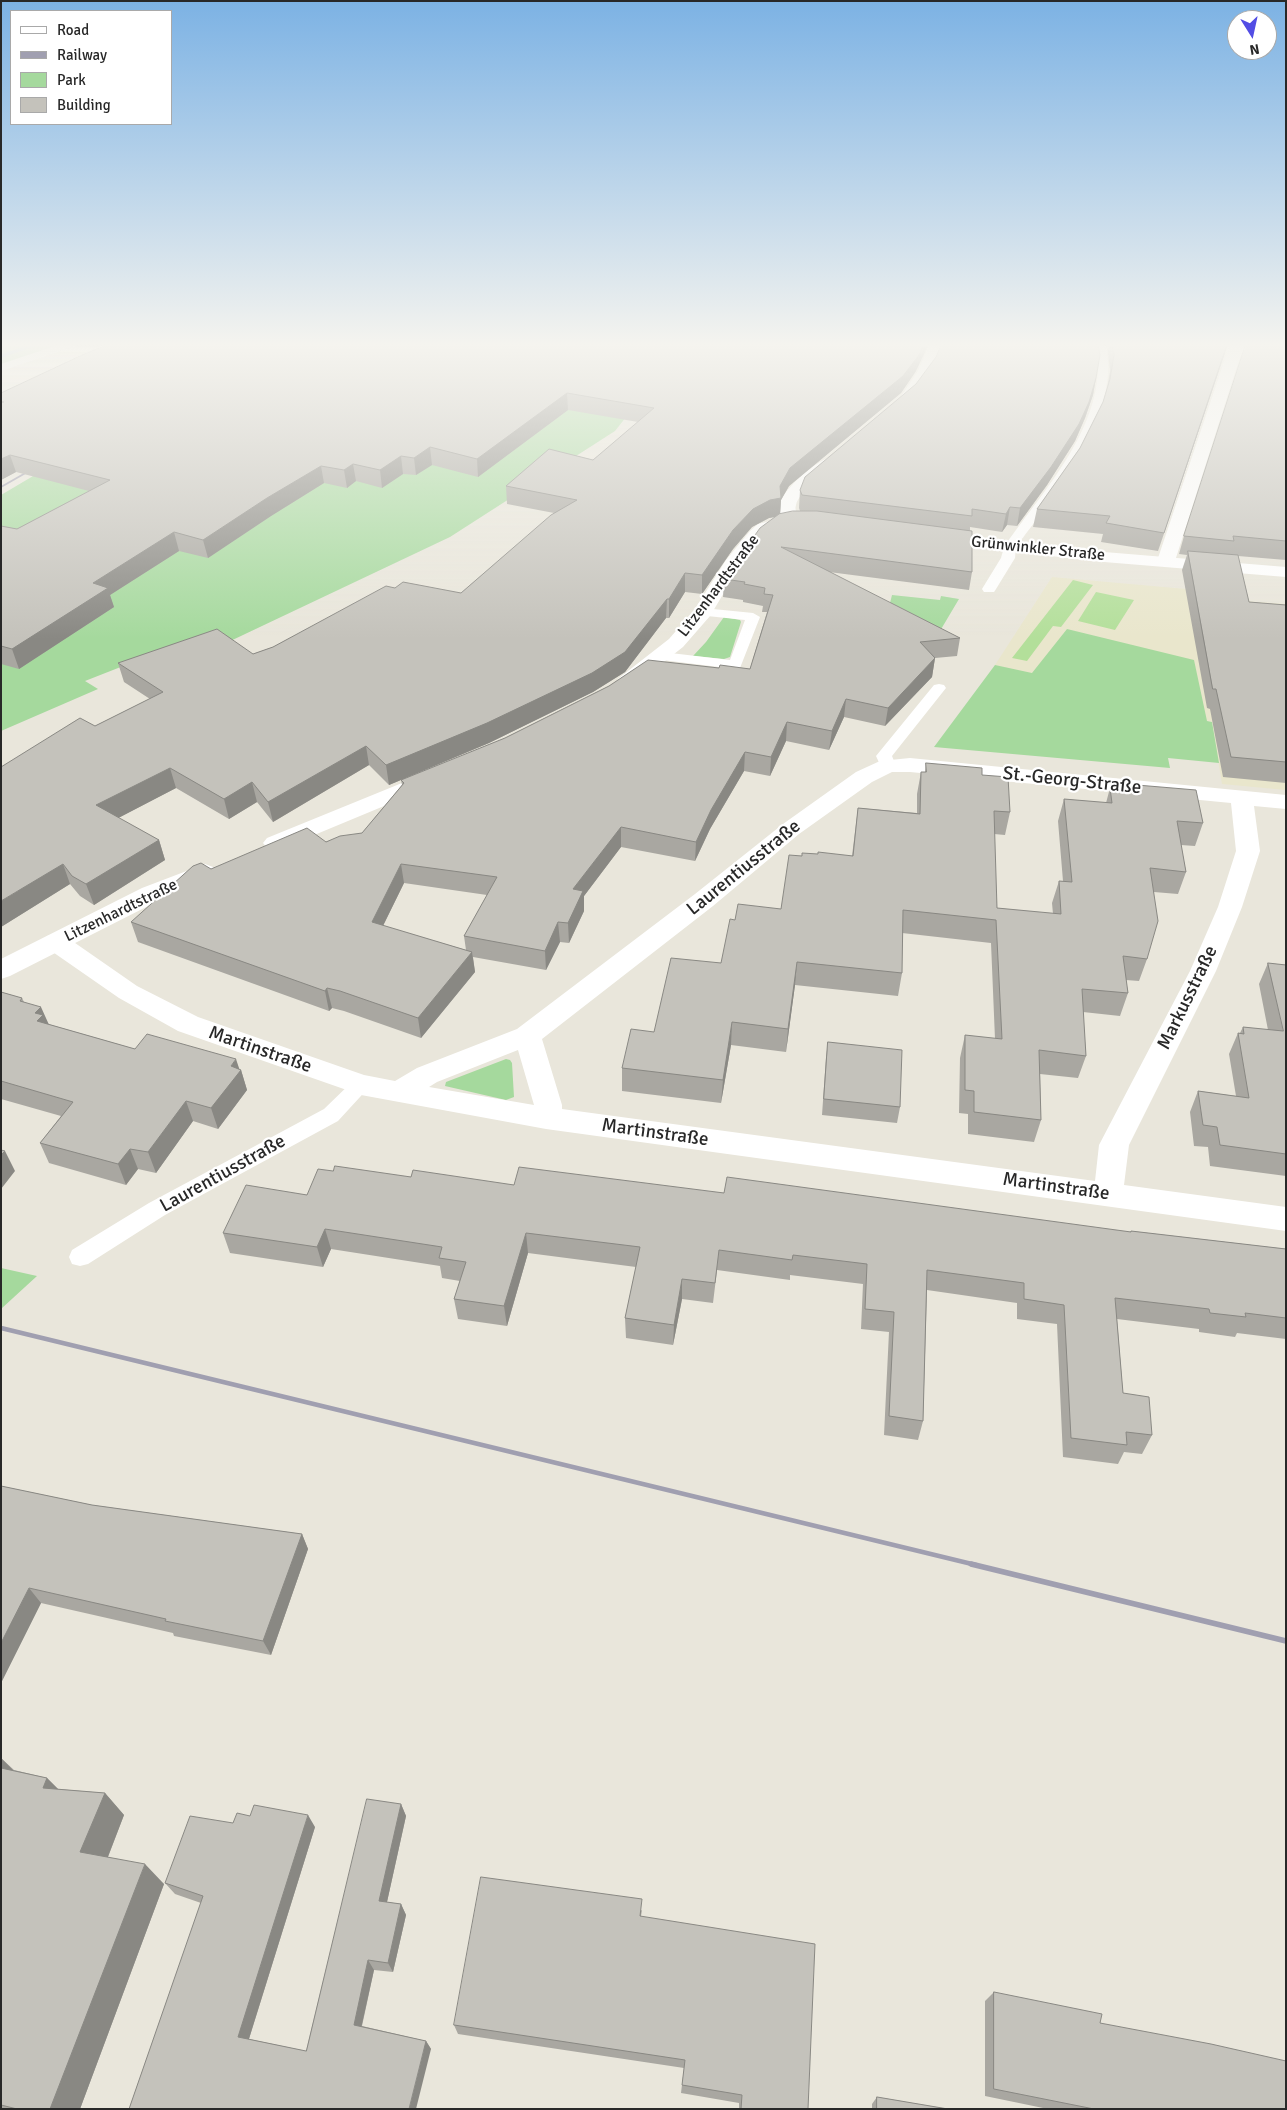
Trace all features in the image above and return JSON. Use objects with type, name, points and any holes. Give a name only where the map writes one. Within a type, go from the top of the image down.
[{"type":"street","points":[[1166,561],[1205,442]]},
{"type":"street","name":"Litzenhardtstraße","points":[[610,692],[662,656],[676,643],[703,612],[732,564],[756,535],[764,528],[800,520],[787,511],[787,504],[796,491],[840,453]]},
{"type":"street","name":"Grünwinkler Straße","points":[[920,535],[1010,547],[1286,572]]},
{"type":"street","name":"St.-Georg-Straße","points":[[888,766],[910,765],[1286,802]]},
{"type":"street","name":"Laurentiusstraße","points":[[400,1091],[426,1075],[527,1036],[704,900],[791,829],[864,777],[888,766]]},
{"type":"street","points":[[258,850],[445,772]]},
{"type":"street","name":"Markusstraße","points":[[1108,1194],[1114,1145],[1203,971],[1233,898],[1248,851],[1242,798]]},
{"type":"street","name":"Litzenhardtstraße","points":[[1,970],[151,894],[222,865]]},
{"type":"street","name":"Martinstraße","points":[[56,942],[128,992],[188,1024],[361,1085],[546,1118],[1286,1219]]},
{"type":"street","points":[[527,1036],[548,1105],[546,1118]]},
{"type":"lane","points":[[989,589],[1008,558],[1010,547],[1061,477],[1081,442]]},
{"type":"lane","points":[[662,656],[735,665],[753,617],[703,612]]},
{"type":"lane","points":[[888,766],[884,756],[939,688]]},
{"type":"lane","name":"Laurentiusstraße","points":[[80,1257],[157,1210],[331,1115],[361,1085]]},
{"type":"shaded area","points":[[1052,577],[1242,594],[1244,601],[1286,604],[1286,790],[1222,784],[1212,722],[995,665]]},
{"type":"green space","points":[[90,442],[597,442],[450,537],[224,644],[141,659],[85,681],[98,689],[1,731],[1,495]]},
{"type":"green space","points":[[1073,580],[1093,585],[1061,627],[1053,626],[1027,661],[1012,658]]},
{"type":"green space","points":[[1096,592],[1134,600],[1115,630],[1078,621]]},
{"type":"green space","points":[[892,595],[940,600],[941,596],[959,599],[937,636],[889,607]]},
{"type":"green space","points":[[724,617],[740,620],[741,622],[730,657],[724,659],[693,656],[706,642]]},
{"type":"green space","points":[[1067,629],[1194,660],[1207,721],[1212,722],[1219,763],[1168,758],[1170,768],[934,747],[995,665],[1032,673]]},
{"type":"green space","points":[[506,1059],[512,1063],[514,1097],[506,1100],[445,1086],[446,1082]]},
{"type":"green space","points":[[1,1268],[37,1276],[1,1309]]},
{"type":"building","points":[[1,442],[500,442],[477,459],[430,447],[414,458],[401,456],[380,470],[353,464],[344,470],[321,466],[267,498],[203,540],[174,532],[93,583],[108,588],[12,649],[1,646],[1,526],[17,529],[110,480],[10,455],[1,459]]},
{"type":"building","points":[[614,442],[821,442],[790,468],[780,486],[781,498],[770,500],[753,509],[733,530],[702,575],[685,573],[669,599],[667,599],[625,652],[592,673],[487,723],[386,765],[366,746],[268,802],[252,782],[224,799],[170,768],[96,805],[159,840],[86,884],[72,876],[63,864],[1,901],[1,767],[80,718],[95,726],[163,692],[118,663],[217,629],[253,654],[273,647],[386,586],[395,588],[403,582],[461,593],[551,515],[577,500],[506,486],[549,449],[593,460]]},
{"type":"building","points":[[846,442],[1067,442],[1020,508],[1010,507],[1006,514],[972,509],[972,516],[802,495],[800,490],[805,477]]},
{"type":"building","points":[[1083,442],[1194,442],[1164,533],[1106,523],[1110,516],[1037,509]]},
{"type":"building","points":[[1214,442],[1286,442],[1286,541],[1233,536],[1234,541],[1184,536]]},
{"type":"building","points":[[793,511],[817,511],[972,531],[972,572],[781,547],[960,638],[920,642],[935,658],[888,708],[846,699],[832,731],[787,722],[771,757],[745,752],[711,810],[696,842],[621,827],[573,889],[583,891],[568,923],[558,922],[545,951],[464,936],[497,877],[401,864],[372,922],[472,952],[418,1018],[340,991],[327,988],[325,991],[131,922],[193,866],[201,863],[211,869],[307,828],[326,842],[340,836],[362,833],[404,783],[401,780],[505,738],[609,686],[648,660],[719,668],[720,665],[750,669],[773,595],[764,594],[765,588],[744,584],[745,582],[724,579],[760,528],[779,514]]},
{"type":"building","points":[[1188,551],[1238,555],[1249,602],[1286,605],[1286,762],[1231,757],[1216,689],[1213,689]]},
{"type":"building","points":[[926,763],[982,768],[982,775],[1008,777],[1010,812],[994,811],[997,908],[1061,914],[1059,881],[1072,882],[1064,799],[1112,803],[1110,788],[1126,789],[1125,784],[1196,790],[1203,823],[1177,821],[1186,872],[1150,868],[1158,921],[1147,959],[1123,956],[1128,993],[1082,989],[1086,1056],[1039,1050],[1041,1120],[974,1112],[974,1091],[965,1090],[965,1035],[1002,1039],[996,920],[903,910],[902,973],[797,962],[788,1029],[732,1022],[723,1080],[622,1068],[631,1029],[654,1032],[671,958],[721,963],[730,919],[735,920],[738,904],[781,909],[789,855],[802,856],[802,853],[818,854],[818,852],[853,856],[858,808],[920,814],[921,772],[926,772]]},
{"type":"building","points":[[1268,963],[1286,965],[1286,1154],[1220,1145],[1217,1127],[1203,1125],[1198,1091],[1249,1098],[1238,1033],[1244,1034],[1243,1027],[1283,1031]]},
{"type":"building","points":[[1,992],[22,998],[20,1001],[41,1007],[35,1013],[43,1015],[37,1021],[135,1049],[147,1034],[236,1059],[231,1066],[241,1070],[211,1108],[186,1101],[148,1152],[130,1149],[118,1164],[40,1143],[73,1102],[1,1081]]},
{"type":"building","points":[[828,1042],[902,1050],[900,1107],[824,1099]]},
{"type":"building","points":[[335,1166],[411,1177],[413,1170],[514,1185],[519,1167],[724,1193],[727,1177],[1131,1232],[1286,1249],[1286,1318],[1245,1313],[1246,1317],[1210,1313],[1209,1309],[1115,1298],[1123,1393],[1149,1397],[1152,1435],[1126,1432],[1127,1445],[1071,1438],[1064,1305],[1024,1299],[1024,1283],[927,1270],[923,1421],[889,1416],[894,1312],[865,1309],[867,1264],[793,1255],[792,1260],[719,1250],[715,1283],[682,1279],[674,1325],[625,1318],[640,1247],[526,1233],[504,1306],[454,1299],[466,1262],[439,1258],[442,1247],[325,1229],[317,1247],[223,1233],[246,1185],[307,1195],[318,1169],[333,1171]]},
{"type":"building","points":[[1,1486],[92,1505],[302,1534],[263,1641],[165,1621],[166,1619],[29,1588],[1,1643]]},
{"type":"building","points":[[1,1768],[47,1778],[43,1788],[105,1793],[80,1852],[145,1864],[50,2109],[17,2109],[1,2105]]},
{"type":"building","points":[[367,1799],[401,1804],[379,1901],[401,1904],[388,1963],[368,1960],[354,2025],[426,2041],[409,2109],[129,2109],[203,1896],[165,1883],[190,1816],[233,1823],[237,1813],[250,1816],[254,1805],[308,1815],[238,2037],[306,2051]]},
{"type":"building","points":[[481,1877],[642,1899],[640,1916],[815,1944],[808,2109],[741,2109],[742,2095],[682,2085],[685,2060],[454,2025]]},
{"type":"building","points":[[994,1992],[1102,2014],[1100,2023],[1211,2044],[1286,2061],[1286,2109],[1094,2109],[994,2089]]},
{"type":"building","points":[[877,2097],[948,2109],[877,2109]]},
{"type":"railway","points":[[1,487],[36,467]]},
{"type":"railway","points":[[1,1328],[976,1565]]},
{"type":"railway","points":[[971,1564],[1286,1641]]}]
